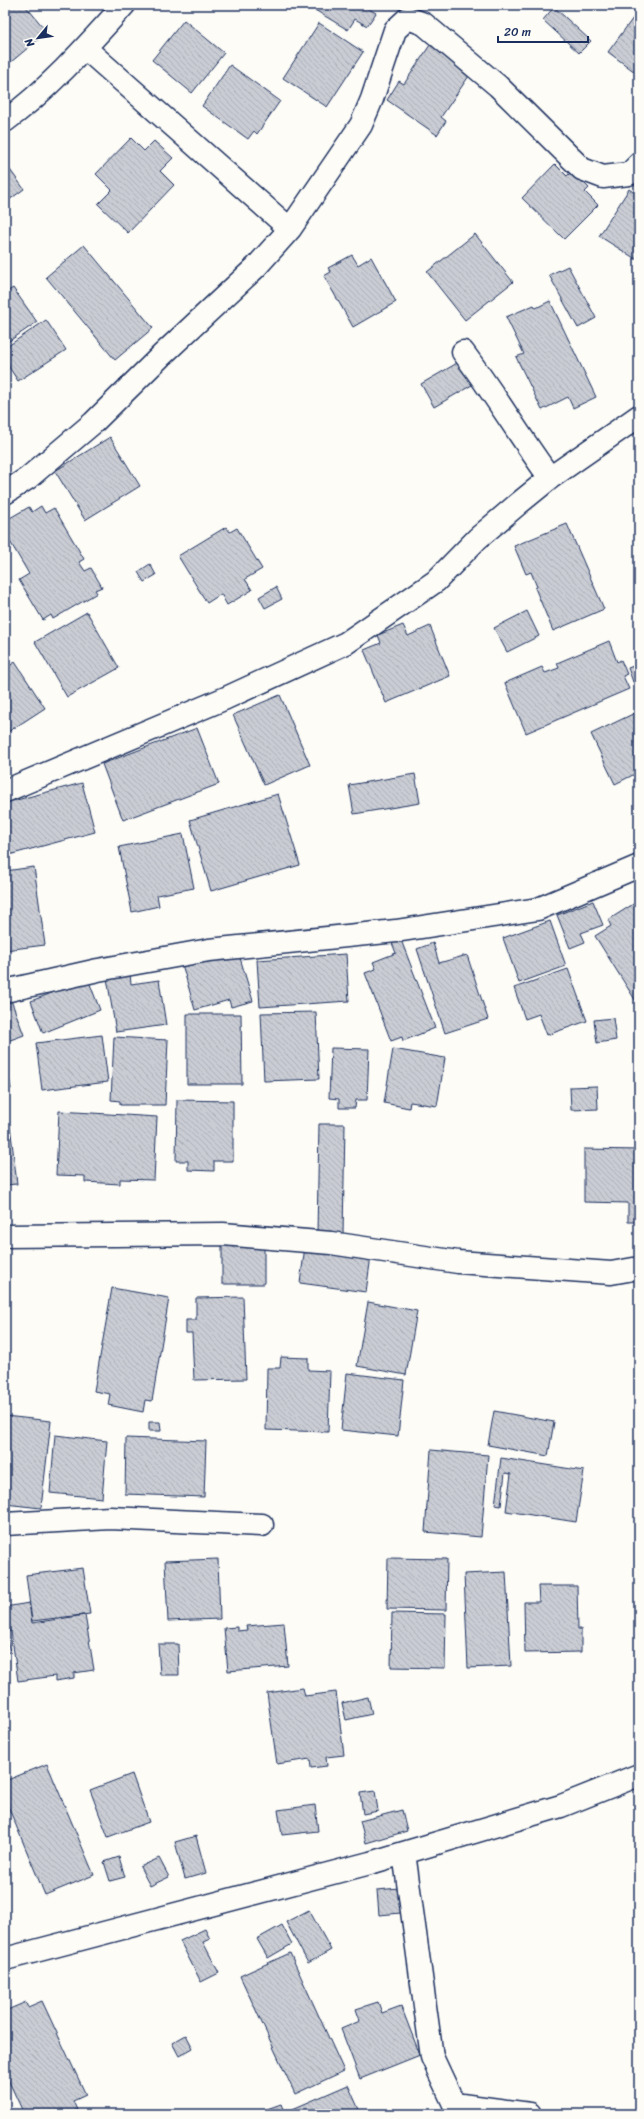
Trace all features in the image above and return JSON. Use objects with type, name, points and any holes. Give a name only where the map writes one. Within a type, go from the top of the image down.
[{"type":"street","points":[[5,121],[19,111],[85,48],[124,5]]},
{"type":"street","points":[[5,493],[28,478],[93,423],[162,355],[256,267],[290,229],[361,125],[372,99],[395,30],[408,18],[424,24],[498,86],[582,169],[604,177],[629,174],[639,164]]},
{"type":"street","points":[[85,48],[290,229]]},
{"type":"street","points":[[463,352],[486,383],[514,428],[550,478]]},
{"type":"street","points":[[5,791],[226,698],[346,643],[436,581],[478,538],[550,478],[639,416]]},
{"type":"street","points":[[5,991],[98,970],[209,950],[396,931],[538,909],[639,866]]},
{"type":"street","points":[[5,1236],[224,1234],[331,1244],[458,1262],[611,1273],[639,1268]]},
{"type":"street","points":[[5,1524],[110,1518],[262,1525]]},
{"type":"street","points":[[5,1959],[404,1853],[561,1806],[639,1774]]},
{"type":"street","points":[[404,1853],[432,2057],[458,2109],[530,2114]]},
{"type":"building","points":[[5,5],[25,5],[47,32],[11,62],[5,55]]},
{"type":"building","points":[[311,5],[362,5],[376,13],[367,26],[355,19],[348,30],[310,7]]},
{"type":"building","points":[[554,7],[591,41],[579,53],[543,20]]},
{"type":"building","points":[[639,10],[639,75],[608,52]]},
{"type":"building","points":[[184,20],[224,53],[192,93],[152,60]]},
{"type":"building","points":[[319,23],[363,52],[327,107],[283,78]]},
{"type":"building","points":[[430,45],[471,73],[441,117],[446,121],[437,135],[387,100],[399,81],[404,84]]},
{"type":"building","points":[[230,65],[280,101],[257,134],[254,131],[248,139],[202,106]]},
{"type":"building","points":[[131,138],[144,151],[154,141],[173,158],[160,171],[174,185],[128,233],[98,204],[112,190],[96,174]]},
{"type":"building","points":[[5,163],[24,189],[5,203]]},
{"type":"building","points":[[555,164],[567,176],[572,171],[589,188],[585,192],[598,205],[564,239],[522,198]]},
{"type":"building","points":[[629,189],[639,196],[639,261],[599,236]]},
{"type":"building","points":[[475,234],[513,282],[465,320],[427,272]]},
{"type":"building","points":[[84,245],[153,328],[115,360],[46,277]]},
{"type":"building","points":[[352,255],[358,265],[371,257],[396,302],[353,327],[324,276],[331,272],[328,268]]},
{"type":"building","points":[[568,266],[596,318],[578,328],[549,275]]},
{"type":"building","points":[[13,288],[37,322],[5,344],[5,293]]},
{"type":"building","points":[[550,301],[596,397],[573,408],[568,397],[542,410],[516,357],[524,354],[506,317],[534,305],[536,308]]},
{"type":"building","points":[[46,320],[66,350],[18,381],[5,361],[5,348]]},
{"type":"building","points":[[459,362],[472,385],[434,407],[421,384]]},
{"type":"building","points":[[110,437],[140,486],[85,520],[55,471]]},
{"type":"building","points":[[41,506],[45,513],[54,508],[84,559],[79,562],[85,571],[91,568],[102,587],[95,590],[97,593],[53,619],[51,615],[43,620],[19,580],[29,574],[5,533],[5,514],[8,519],[29,507],[32,512]]},
{"type":"building","points":[[567,524],[604,609],[553,631],[535,588],[537,587],[531,572],[526,574],[514,546]]},
{"type":"building","points":[[226,527],[230,532],[237,528],[262,569],[245,579],[252,590],[227,605],[221,594],[207,603],[178,556]]},
{"type":"building","points":[[150,564],[156,575],[144,582],[138,572]]},
{"type":"building","points":[[276,587],[282,599],[265,608],[259,597]]},
{"type":"building","points":[[527,611],[539,636],[507,652],[494,628]]},
{"type":"building","points":[[87,612],[119,668],[67,697],[35,642]]},
{"type":"building","points":[[403,625],[408,636],[430,626],[450,676],[386,703],[364,650],[381,643],[378,635]]},
{"type":"building","points":[[609,641],[617,662],[621,660],[627,674],[623,676],[629,689],[526,733],[505,683],[542,667],[545,673],[559,668],[557,663]]},
{"type":"building","points":[[15,662],[45,708],[5,734],[5,669]]},
{"type":"building","points":[[639,664],[639,680],[633,682],[628,668]]},
{"type":"building","points":[[280,695],[310,765],[264,785],[233,715]]},
{"type":"building","points":[[639,711],[639,763],[636,764],[639,772],[615,784],[591,734]]},
{"type":"building","points":[[197,728],[219,784],[123,820],[102,764]]},
{"type":"building","points":[[415,774],[420,803],[354,814],[349,785]]},
{"type":"building","points":[[82,783],[95,832],[5,856],[5,803]]},
{"type":"building","points":[[278,794],[300,865],[211,891],[190,820]]},
{"type":"building","points":[[183,834],[194,888],[157,895],[159,906],[132,912],[119,847]]},
{"type":"building","points":[[34,867],[45,945],[5,950],[5,871]]},
{"type":"building","points":[[593,901],[603,925],[581,933],[585,942],[570,948],[557,915]]},
{"type":"building","points":[[635,903],[639,909],[639,1006],[595,936],[611,926],[608,920]]},
{"type":"building","points":[[550,921],[566,966],[519,983],[503,938]]},
{"type":"building","points":[[401,940],[435,1028],[403,1041],[402,1037],[391,1041],[365,973],[376,969],[373,962],[396,953],[392,943]]},
{"type":"building","points":[[433,943],[439,963],[467,955],[488,1019],[445,1033],[417,949]]},
{"type":"building","points":[[237,948],[253,1001],[231,1007],[229,1000],[195,1010],[182,964]]},
{"type":"building","points":[[346,954],[349,1001],[260,1007],[257,960]]},
{"type":"building","points":[[568,969],[587,1021],[547,1035],[539,1014],[525,1019],[514,988]]},
{"type":"building","points":[[130,974],[131,984],[159,980],[166,1025],[116,1032],[107,978]]},
{"type":"building","points":[[88,979],[100,1010],[43,1033],[31,1001]]},
{"type":"building","points":[[8,992],[24,1035],[5,1042],[5,993]]},
{"type":"building","points":[[316,1012],[319,1079],[264,1081],[261,1013]]},
{"type":"building","points":[[187,1014],[241,1014],[242,1084],[187,1084]]},
{"type":"building","points":[[613,1018],[616,1040],[597,1043],[594,1020]]},
{"type":"building","points":[[102,1035],[108,1082],[42,1090],[36,1043]]},
{"type":"building","points":[[114,1037],[168,1040],[165,1105],[120,1105],[120,1101],[111,1100]]},
{"type":"building","points":[[331,1048],[369,1049],[367,1100],[356,1100],[355,1108],[339,1108],[339,1099],[329,1098]]},
{"type":"building","points":[[393,1049],[445,1058],[437,1106],[410,1102],[409,1108],[384,1103]]},
{"type":"building","points":[[5,1054],[11,1089],[5,1089]]},
{"type":"building","points":[[597,1086],[598,1109],[571,1110],[570,1087]]},
{"type":"building","points":[[177,1100],[233,1101],[233,1161],[214,1161],[214,1171],[188,1170],[188,1161],[176,1161]]},
{"type":"building","points":[[59,1111],[157,1117],[154,1180],[120,1179],[120,1184],[85,1182],[85,1176],[56,1175]]},
{"type":"building","points":[[319,1124],[345,1124],[343,1234],[317,1233]]},
{"type":"building","points":[[5,1125],[10,1125],[17,1184],[5,1185]]},
{"type":"building","points":[[584,1149],[639,1150],[639,1222],[628,1222],[628,1203],[584,1202]]},
{"type":"building","points":[[222,1241],[264,1241],[264,1284],[222,1284]]},
{"type":"building","points":[[305,1247],[371,1256],[366,1292],[300,1283]]},
{"type":"building","points":[[112,1288],[169,1298],[152,1401],[145,1400],[143,1412],[108,1405],[110,1394],[94,1391]]},
{"type":"building","points":[[243,1297],[246,1379],[194,1380],[192,1333],[186,1333],[186,1320],[196,1320],[196,1298]]},
{"type":"building","points":[[368,1302],[417,1311],[406,1375],[357,1366]]},
{"type":"building","points":[[281,1357],[308,1358],[308,1370],[330,1371],[328,1432],[266,1430],[267,1368],[280,1368]]},
{"type":"building","points":[[347,1373],[404,1380],[398,1436],[341,1430]]},
{"type":"building","points":[[494,1411],[554,1422],[548,1456],[488,1445]]},
{"type":"building","points":[[5,1416],[51,1421],[41,1508],[5,1504]]},
{"type":"building","points":[[149,1422],[160,1422],[161,1431],[149,1431]]},
{"type":"building","points":[[55,1435],[107,1441],[102,1498],[50,1493]]},
{"type":"building","points":[[126,1438],[206,1441],[204,1497],[125,1494]]},
{"type":"building","points":[[431,1450],[488,1455],[481,1537],[425,1532]]},
{"type":"building","points":[[501,1458],[584,1471],[576,1522],[506,1511],[511,1474],[505,1473],[501,1506],[495,1505]]},
{"type":"building","points":[[388,1558],[447,1559],[446,1610],[387,1609]]},
{"type":"building","points":[[218,1559],[220,1619],[168,1621],[165,1561]]},
{"type":"building","points":[[83,1568],[90,1614],[32,1621],[26,1575]]},
{"type":"building","points":[[506,1572],[511,1666],[468,1668],[464,1574]]},
{"type":"building","points":[[538,1586],[577,1586],[578,1629],[581,1629],[581,1652],[525,1653],[524,1602],[539,1602]]},
{"type":"building","points":[[29,1603],[32,1623],[85,1615],[94,1670],[74,1673],[74,1678],[55,1681],[55,1676],[18,1681],[11,1631],[7,1632],[5,1607]]},
{"type":"building","points":[[392,1613],[446,1614],[445,1668],[391,1667]]},
{"type":"building","points":[[284,1623],[288,1666],[228,1671],[224,1628],[237,1627],[237,1631],[247,1630],[246,1626]]},
{"type":"building","points":[[5,1629],[10,1652],[5,1653]]},
{"type":"building","points":[[158,1644],[178,1644],[179,1675],[160,1675]]},
{"type":"building","points":[[303,1688],[305,1696],[336,1692],[344,1755],[326,1757],[327,1766],[311,1768],[310,1759],[277,1764],[267,1693]]},
{"type":"building","points":[[368,1697],[372,1714],[346,1720],[342,1703]]},
{"type":"building","points":[[47,1764],[94,1875],[45,1895],[5,1799],[5,1781]]},
{"type":"building","points":[[132,1774],[149,1822],[108,1837],[90,1790]]},
{"type":"building","points":[[375,1791],[378,1811],[363,1814],[360,1793]]},
{"type":"building","points":[[315,1805],[318,1831],[282,1835],[278,1810]]},
{"type":"building","points":[[402,1810],[407,1831],[366,1843],[360,1821]]},
{"type":"building","points":[[196,1836],[206,1873],[185,1879],[175,1842]]},
{"type":"building","points":[[119,1857],[125,1877],[110,1881],[104,1862]]},
{"type":"building","points":[[159,1858],[169,1877],[150,1886],[140,1867]]},
{"type":"building","points":[[399,1888],[401,1913],[379,1915],[377,1890]]},
{"type":"building","points":[[309,1910],[331,1950],[308,1963],[286,1922]]},
{"type":"building","points":[[282,1925],[292,1944],[268,1958],[257,1939]]},
{"type":"building","points":[[205,1929],[210,1939],[203,1942],[219,1973],[201,1982],[180,1941]]},
{"type":"building","points":[[290,1953],[344,2071],[295,2094],[240,1976]]},
{"type":"building","points":[[42,2001],[86,2095],[73,2101],[77,2110],[68,2114],[24,2114],[5,2073],[5,2011],[26,2002],[28,2007]]},
{"type":"building","points":[[378,2002],[382,2013],[401,2006],[420,2055],[360,2079],[341,2029],[360,2021],[356,2009]]},
{"type":"building","points":[[186,2035],[193,2048],[179,2056],[172,2043]]},
{"type":"building","points":[[348,2085],[361,2114],[290,2114],[288,2111]]},
{"type":"building","points":[[281,2104],[285,2114],[253,2114]]}]
